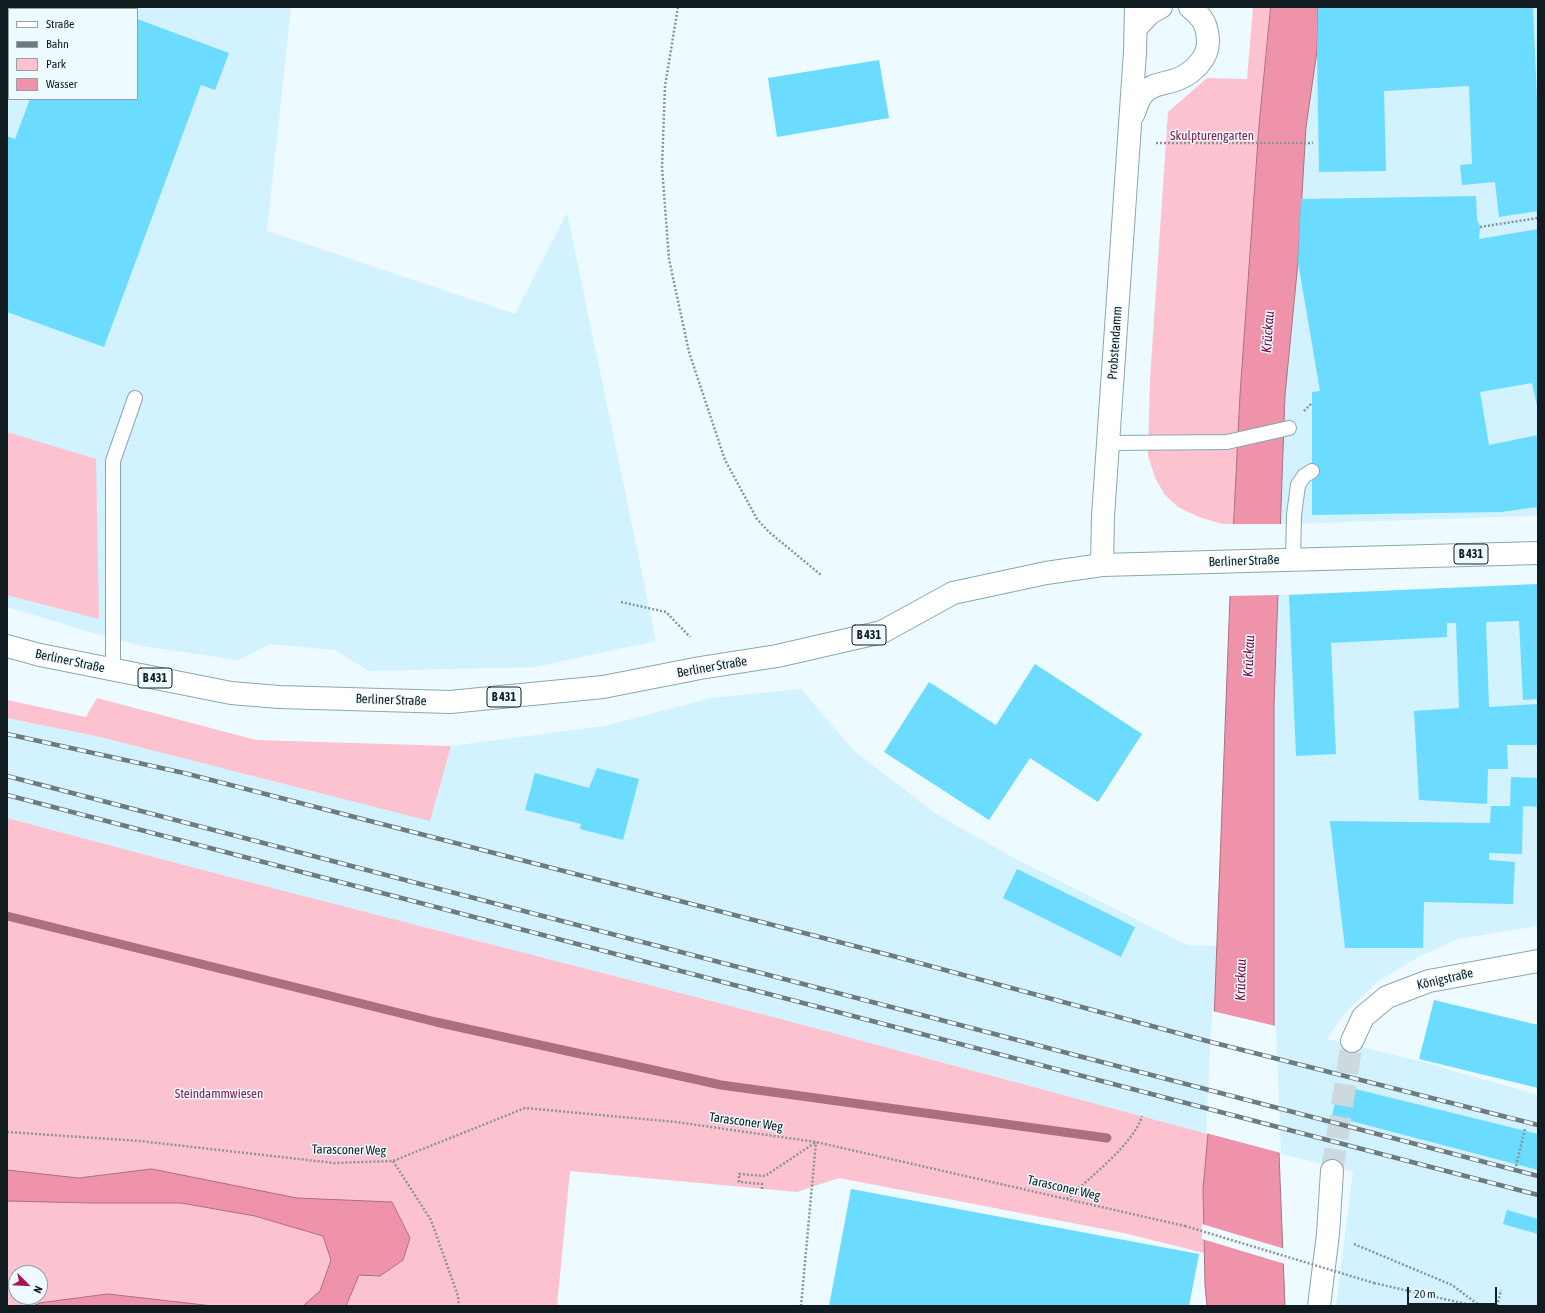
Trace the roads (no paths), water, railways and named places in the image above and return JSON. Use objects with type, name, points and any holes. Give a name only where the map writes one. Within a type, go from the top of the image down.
[{"type":"main road","name":"Probstendamm","points":[[1102,565],[1103,516],[1129,143],[1136,7]]},
{"type":"main road","points":[[1136,28],[1150,13],[1161,7]]},
{"type":"main road","name":"Probstendamm","points":[[1130,121],[1142,95],[1158,84],[1178,79],[1193,69],[1204,58],[1208,44],[1207,28],[1201,16],[1190,7]]},
{"type":"main road","name":"Berliner Straße","points":[[7,646],[40,655],[231,693],[279,697],[450,702],[603,687],[700,668],[777,656],[882,632],[953,593],[1046,573],[1102,565],[1220,563],[1299,559],[1538,553]]},
{"type":"main road","name":"Königstraße","points":[[1352,1041],[1363,1017],[1387,997],[1429,981],[1538,961]]},
{"type":"main road","points":[[1319,1306],[1328,1234],[1332,1171]]},
{"type":"lane","points":[[113,670],[113,461],[135,398]]},
{"type":"lane","points":[[1109,443],[1227,442],[1289,428]]},
{"type":"lane","points":[[1299,559],[1294,514],[1298,484],[1304,476],[1312,472]]},
{"type":"water","name":"Krückau","points":[[1271,7],[1318,7],[1317,51],[1306,127],[1298,262],[1285,395],[1274,705],[1274,1026],[1285,1306],[1207,1306],[1205,1285],[1203,1189],[1208,1134],[1214,1021],[1230,596],[1240,395],[1259,126]]},
{"type":"water","points":[[152,1169],[297,1198],[392,1202],[410,1238],[403,1260],[380,1276],[359,1275],[346,1306],[303,1306],[320,1291],[331,1260],[323,1236],[255,1216],[181,1203],[7,1201],[7,1170],[78,1178]]},
{"type":"water","points":[[108,1294],[213,1306],[33,1306],[48,1305],[48,1302]]},
{"type":"waterway","points":[[7,916],[436,1022],[721,1085],[1107,1138]]},
{"type":"tunnel","points":[[1332,1171],[1352,1041]]},
{"type":"railway","points":[[7,734],[184,773],[897,957],[1207,1041],[1538,1125]]},
{"type":"railway","points":[[7,776],[1538,1176]]},
{"type":"railway","points":[[7,795],[1538,1195]]},
{"type":"park label","name":"Skulpturengarten","points":[[1212,136]]},
{"type":"park label","name":"Steindammwiesen","points":[[219,1094]]}]
